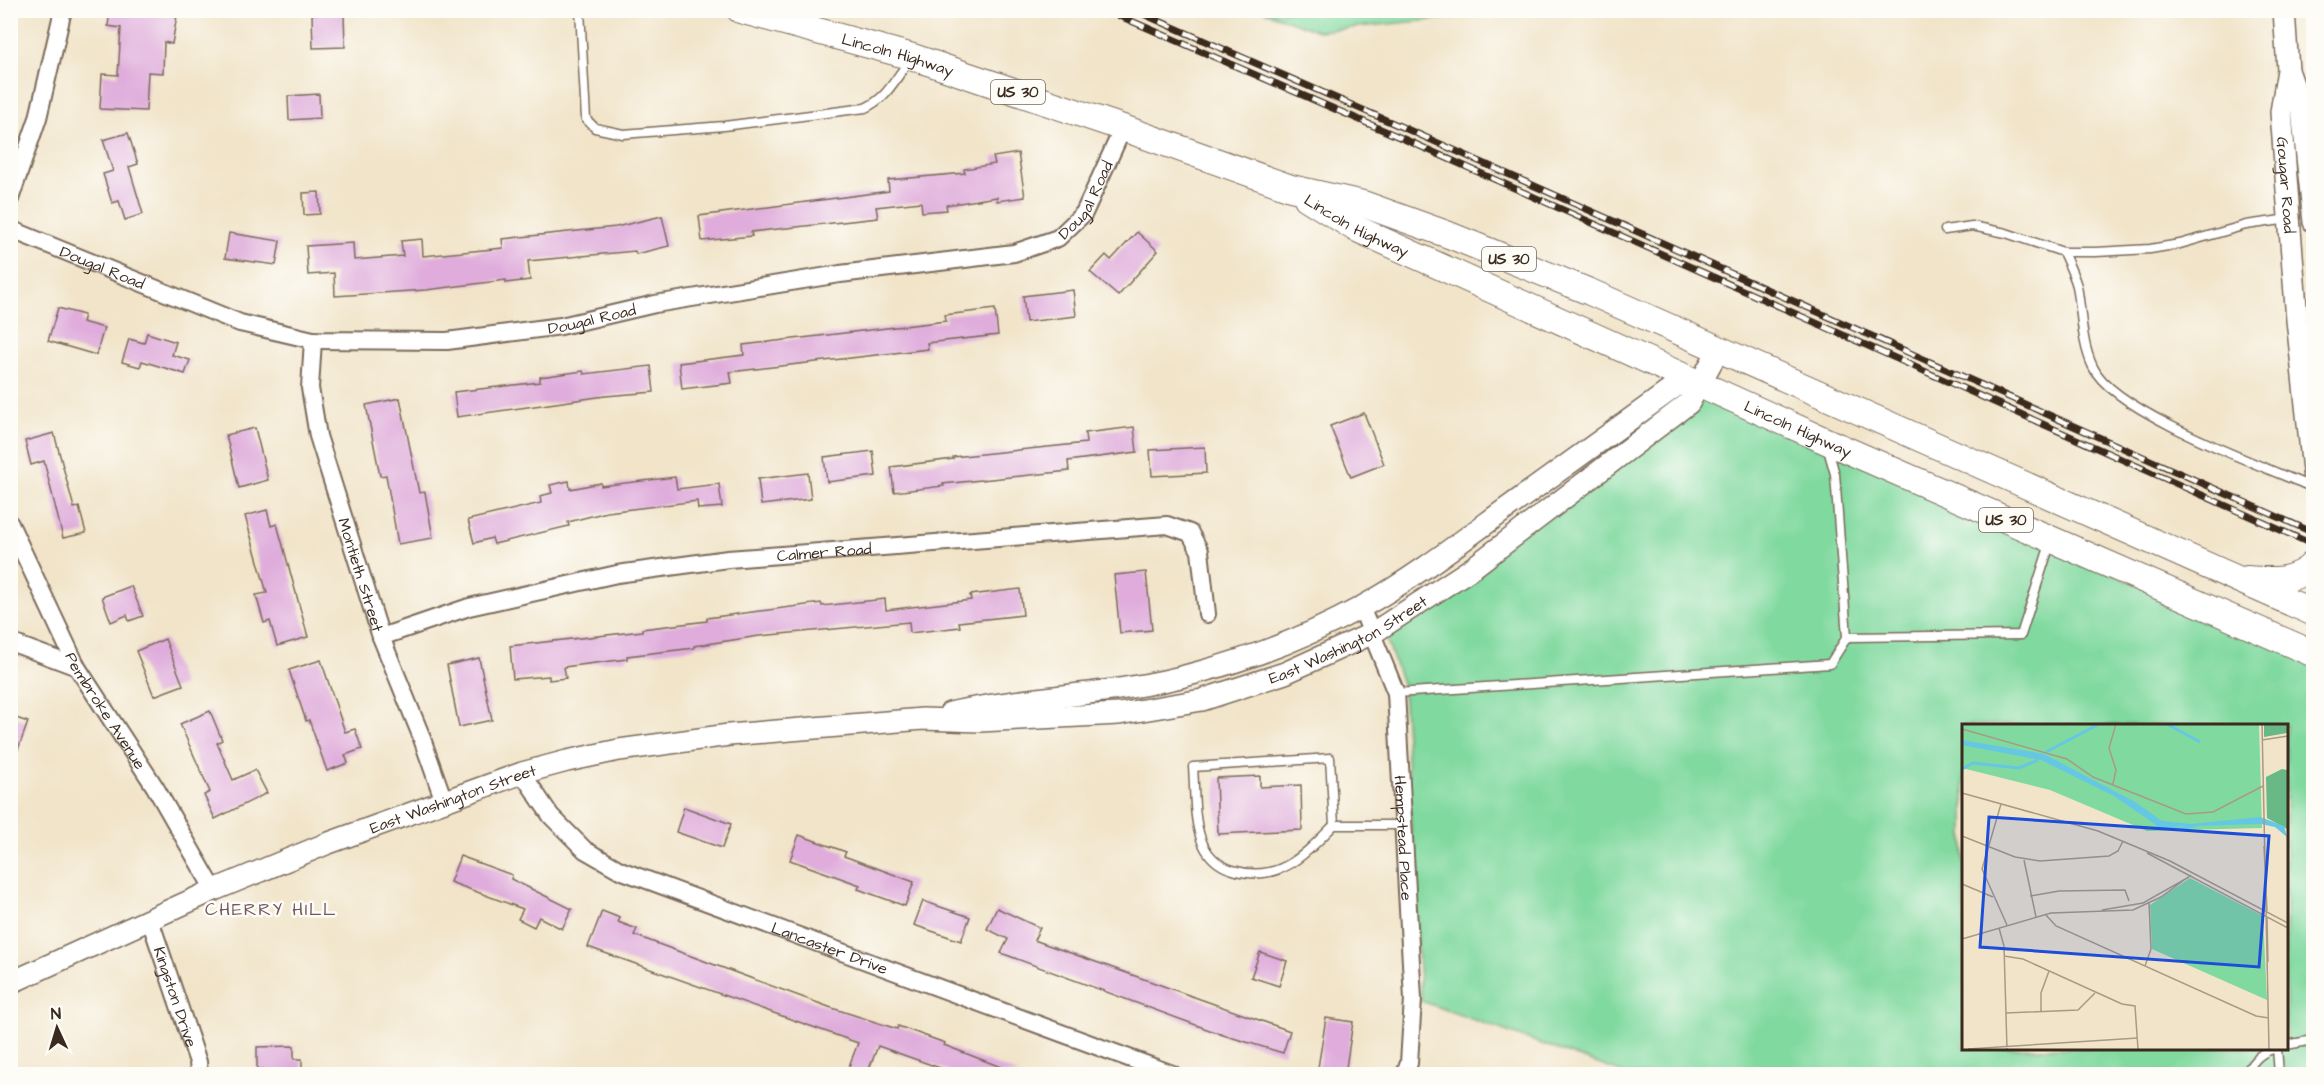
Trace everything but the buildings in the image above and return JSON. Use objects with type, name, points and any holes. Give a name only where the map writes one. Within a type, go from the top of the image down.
[{"type":"main road","name":"Lincoln Highway","points":[[740,10],[913,57],[1123,128],[1292,189],[1363,204],[1449,235],[1590,292],[2313,613]]},
{"type":"main road","name":"Lincoln Highway","points":[[1292,189],[1354,228],[1700,382],[1826,441],[2313,654]]},
{"type":"main road","points":[[2233,578],[2271,581],[2294,577],[2313,563]]},
{"type":"street","points":[[10,199],[38,118],[63,10]]},
{"type":"street","name":"Gougar Road","points":[[2284,10],[2288,69],[2281,112],[2313,480]]},
{"type":"street","name":"Gougar Road","points":[[2288,69],[2302,110],[2313,222]]},
{"type":"street","name":"Dougal Road","points":[[10,229],[240,323],[313,340],[447,341],[561,326],[656,304],[840,274],[1014,253],[1058,238],[1084,213],[1123,128]]},
{"type":"street","name":"Montieth Street","points":[[313,340],[310,388],[318,436],[381,637],[420,733],[444,801]]},
{"type":"street","name":"East Washington Street","points":[[10,983],[214,890],[326,844],[522,773],[567,761],[672,742],[922,719],[979,721],[1077,718],[1162,709],[1244,688],[1316,660],[1373,633],[1471,569],[1689,403],[1719,349]]},
{"type":"street","name":"East Washington Street","points":[[922,719],[978,706],[1117,691],[1186,676],[1279,645],[1361,608],[1456,545],[1676,386],[1700,382]]},
{"type":"street","name":"Pembroke Avenue","points":[[10,524],[77,667],[155,787],[214,890]]},
{"type":"street","name":"Calmer Road","points":[[381,637],[470,607],[617,574],[728,560],[1167,525],[1190,533],[1200,550],[1207,614]]},
{"type":"street","name":"Hempstead Place","points":[[1361,608],[1396,693],[1413,999],[1409,1063],[1405,1074]]},
{"type":"street","points":[[10,642],[77,667]]},
{"type":"street","name":"Lancaster Drive","points":[[522,773],[559,824],[585,850],[620,870],[1172,1074]]},
{"type":"street","name":"Kingston Drive","points":[[150,920],[198,1062],[200,1074]]},
{"type":"lane","points":[[580,10],[586,119],[595,128],[623,134],[724,126],[865,108],[879,102],[891,90],[913,57]]},
{"type":"lane","points":[[1945,230],[1972,226],[2006,233],[2063,252],[2150,249],[2180,244],[2246,225],[2289,219]]},
{"type":"lane","points":[[2063,252],[2076,284],[2086,350],[2094,369],[2103,382],[2127,402],[2153,417],[2313,488]]},
{"type":"lane","points":[[1396,693],[1830,664],[1847,637],[1835,474],[1826,441]]},
{"type":"lane","points":[[1847,637],[2021,635],[2051,539]]},
{"type":"lane","points":[[1334,825],[1330,758],[1193,767],[1202,843],[1210,856],[1223,867],[1249,875],[1274,872],[1292,864],[1334,825],[1403,825]]},
{"type":"lane","points":[[2288,1045],[2313,1042]]},
{"type":"lane","points":[[2245,1074],[2264,1051],[2273,1049]]},
{"type":"lane","points":[[2277,1049],[2279,1074]]},
{"type":"green space","points":[[1263,11],[1521,11],[1318,31]]},
{"type":"green space","points":[[1701,393],[2313,662],[2313,1074],[1626,1074],[1421,1001],[1403,686],[1386,638]]},
{"type":"railway","points":[[1106,10],[1413,143],[2314,545]]},
{"type":"railway","points":[[1134,10],[2314,533]]},
{"type":"district","name":"CHERRY HILL","points":[[271,909]]}]
